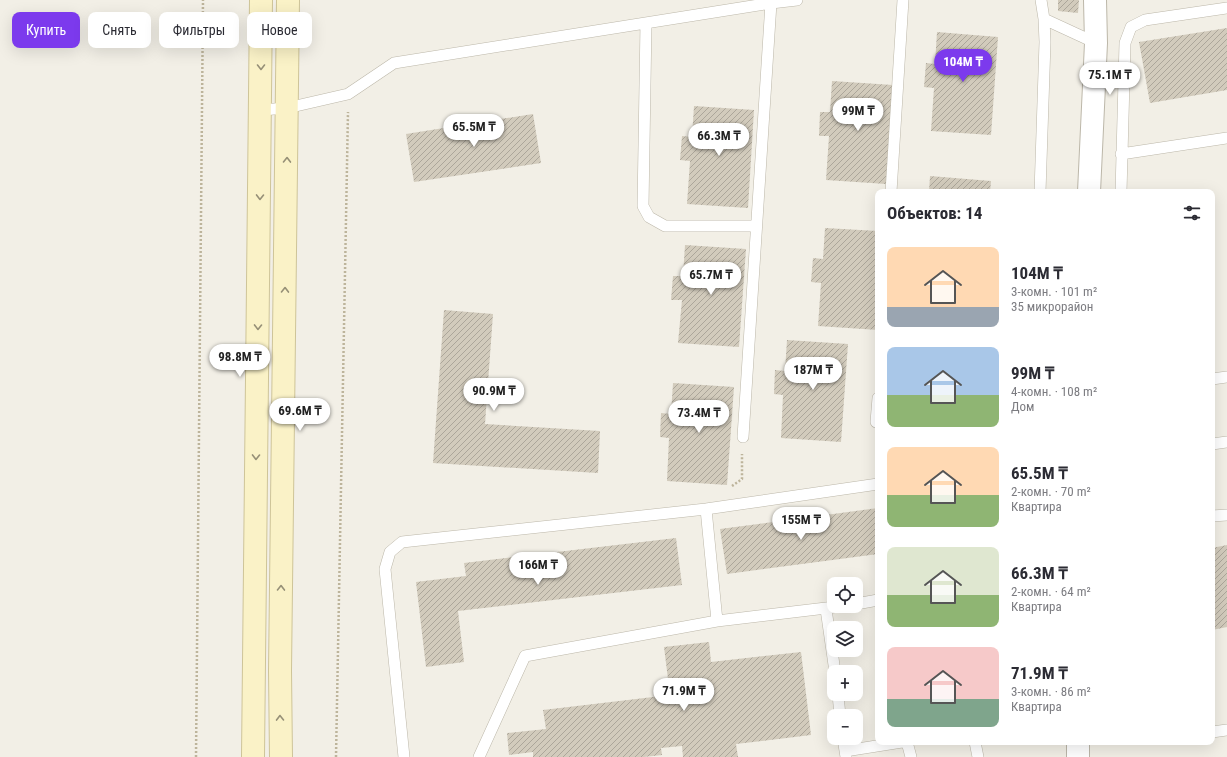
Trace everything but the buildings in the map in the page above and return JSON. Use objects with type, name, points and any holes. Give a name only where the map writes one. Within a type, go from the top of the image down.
[{"type":"main road","points":[[253,757],[261,0]]},
{"type":"main road","points":[[281,757],[280,671],[288,0]]},
{"type":"street","points":[[1089,189],[1096,43],[1095,0]]},
{"type":"street","points":[[1078,745],[1078,757]]},
{"type":"lane","points":[[261,110],[287,108],[348,94],[394,64],[797,0]]},
{"type":"lane","points":[[891,189],[903,0]]},
{"type":"lane","points":[[1040,0],[1044,19],[1040,189]]},
{"type":"lane","points":[[743,438],[771,3]]},
{"type":"lane","points":[[1120,189],[1125,43],[1131,28],[1144,20],[1227,8]]},
{"type":"lane","points":[[1044,19],[1096,43]]},
{"type":"lane","points":[[646,23],[643,206],[649,218],[664,226],[756,226]]},
{"type":"lane","points":[[1122,154],[1227,138]]},
{"type":"lane","points":[[1215,379],[1227,377]]},
{"type":"lane","points":[[1215,444],[1227,442]]},
{"type":"lane","points":[[404,757],[385,570],[390,552],[402,542],[706,509],[875,484]]},
{"type":"lane","points":[[706,509],[717,622]]},
{"type":"lane","points":[[1215,516],[1227,515]]},
{"type":"lane","points":[[863,603],[875,601]]},
{"type":"lane","points":[[479,757],[525,656],[717,622],[826,609],[834,665]]},
{"type":"lane","points":[[1215,732],[1227,730]]},
{"type":"lane","points":[[845,754],[888,745]]},
{"type":"lane","points":[[909,745],[911,757]]},
{"type":"lane","points":[[976,745],[978,757]]},
{"type":"path","points":[[196,757],[203,0]]},
{"type":"path","points":[[336,757],[348,94]]},
{"type":"path","points":[[706,509],[742,479],[743,438]]}]
